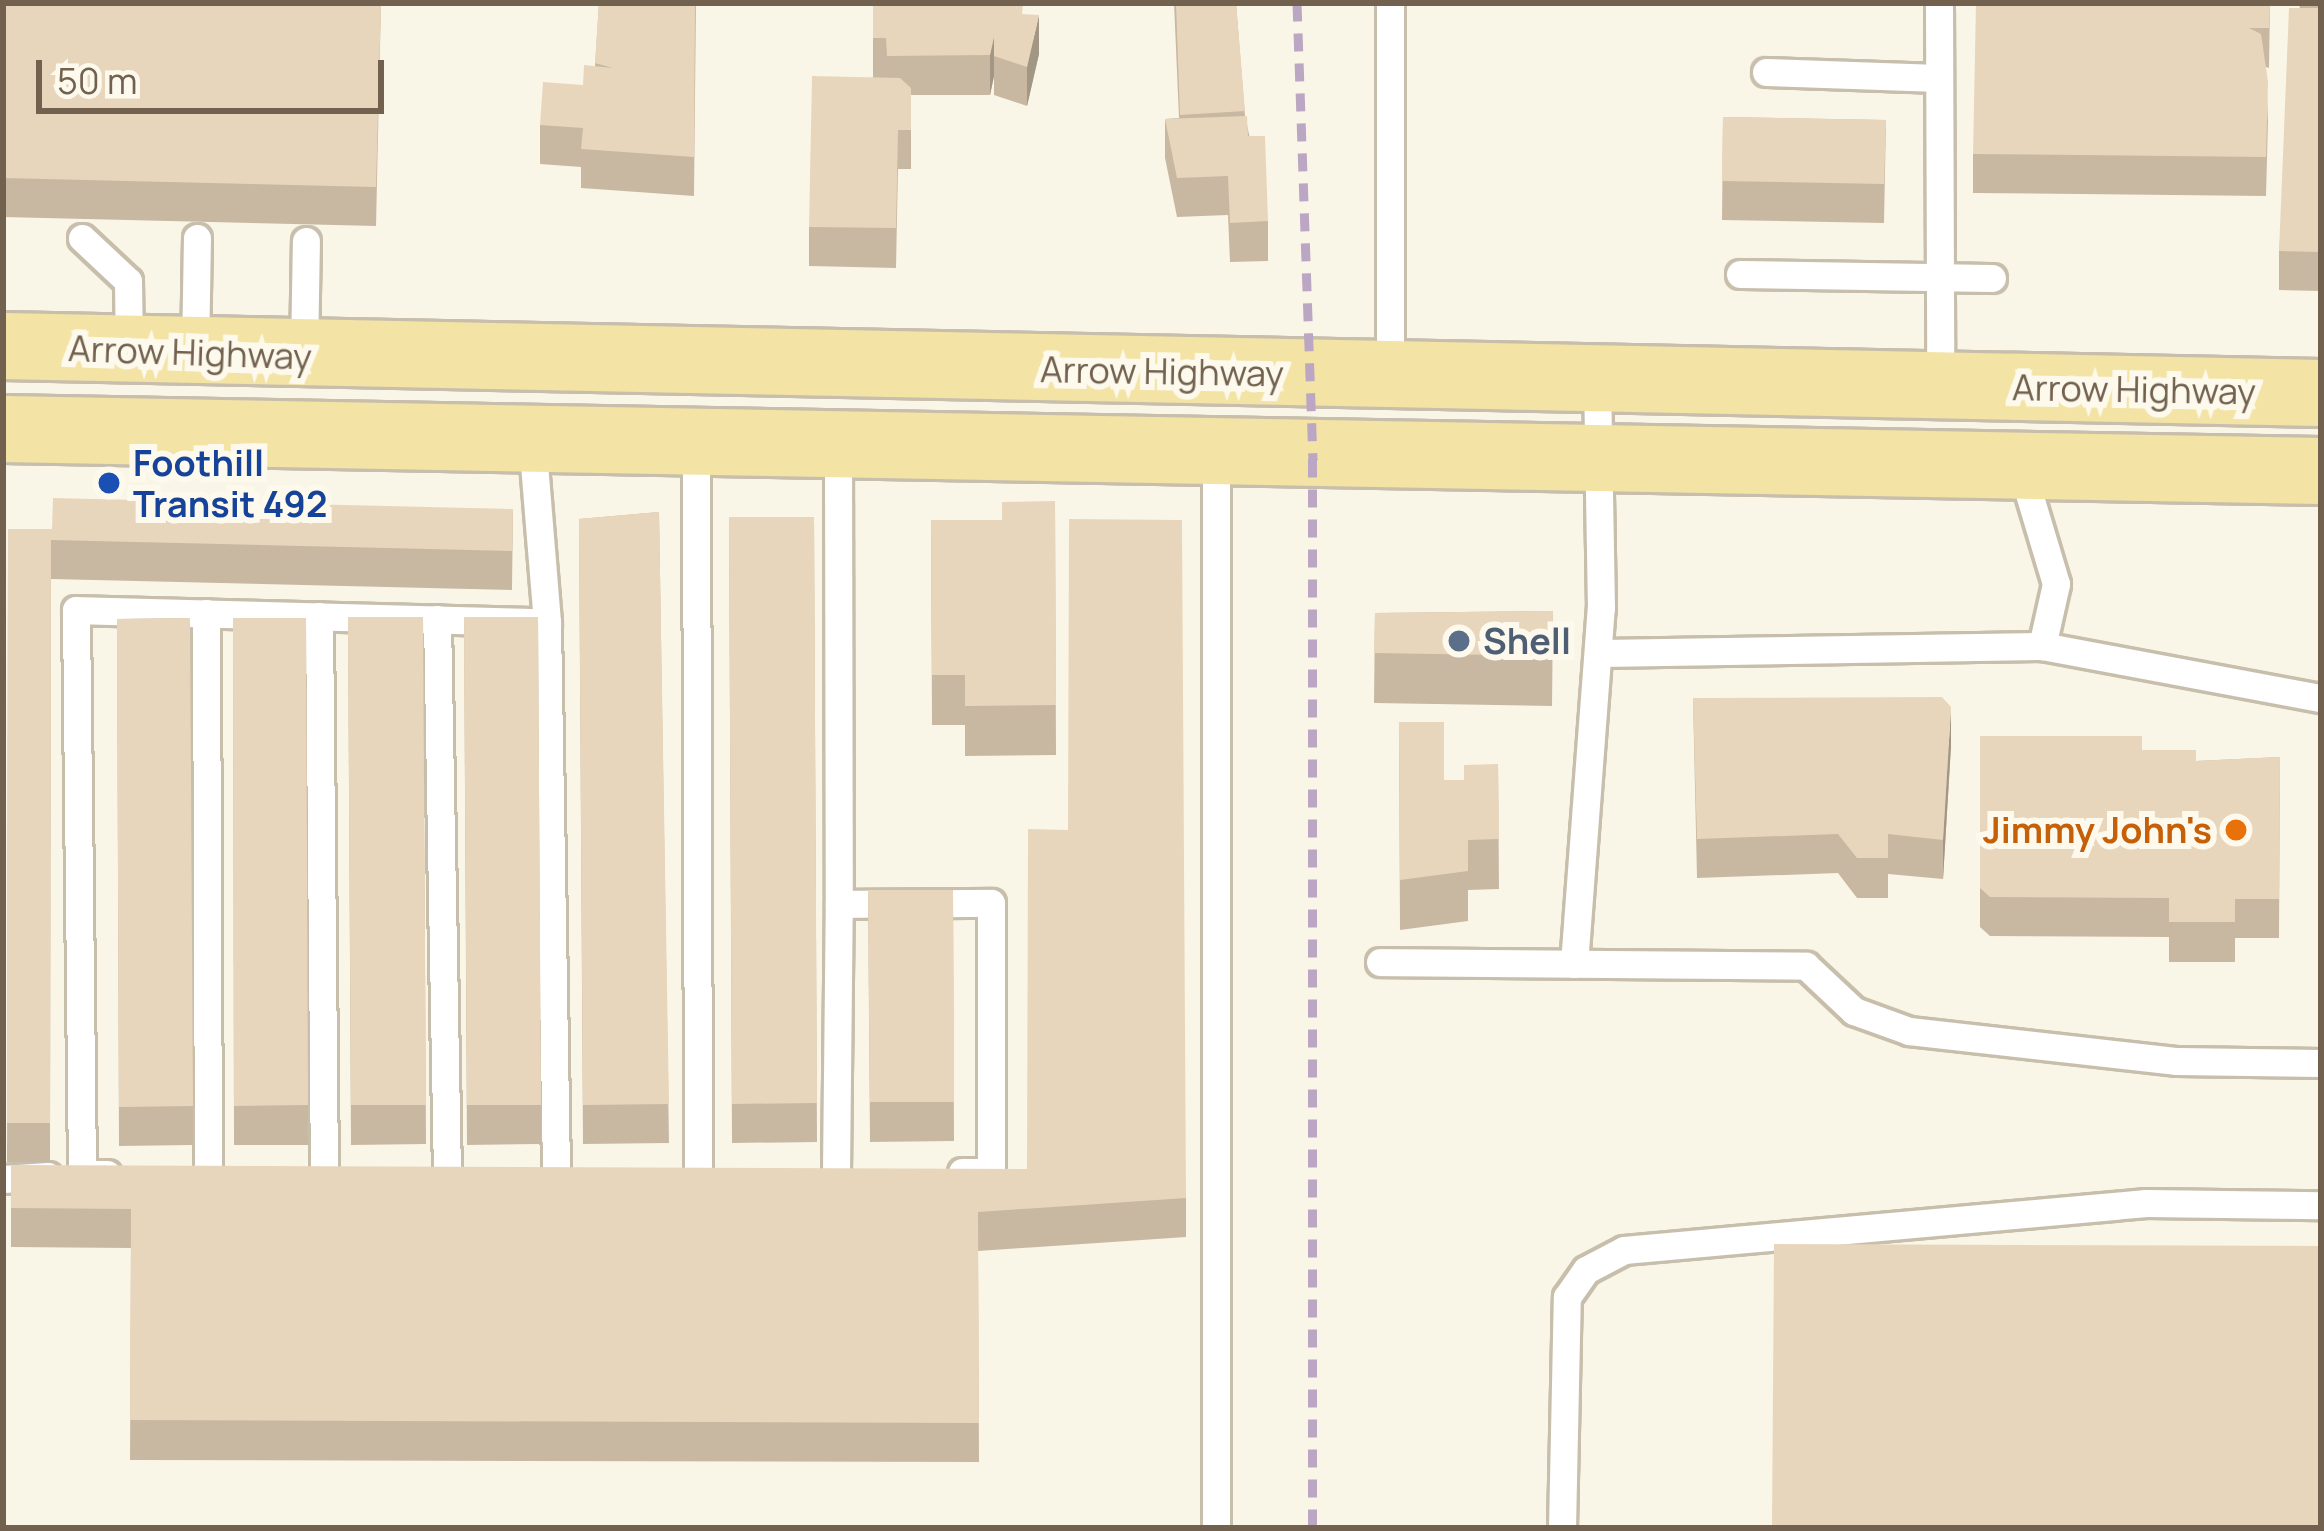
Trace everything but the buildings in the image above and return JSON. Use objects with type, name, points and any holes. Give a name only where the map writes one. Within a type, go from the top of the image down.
[{"type":"main road","name":"Arrow Highway","points":[[3,346],[304,356],[2321,393]]},
{"type":"main road","points":[[3,428],[1216,457],[2321,471]]},
{"type":"lane","points":[[1390,3],[1390,373]]},
{"type":"lane","points":[[1939,3],[1940,384]]},
{"type":"lane","points":[[1766,72],[1939,78]]},
{"type":"lane","points":[[82,238],[128,280],[129,350]]},
{"type":"lane","points":[[195,352],[196,238]]},
{"type":"lane","points":[[304,356],[306,241]]},
{"type":"lane","points":[[1741,274],[1992,278]]},
{"type":"lane","points":[[1574,964],[1598,653],[1602,462],[1597,380]]},
{"type":"lane","points":[[406,1173],[568,1172],[547,622],[532,440]]},
{"type":"lane","points":[[696,444],[697,1172]]},
{"type":"lane","points":[[838,447],[839,904],[824,1172],[880,1172]]},
{"type":"lane","points":[[1216,457],[1216,1528]]},
{"type":"lane","points":[[2021,467],[2056,584],[2042,646]]},
{"type":"lane","points":[[82,1174],[76,610],[547,622]]},
{"type":"lane","points":[[3,1179],[220,1174],[206,614]]},
{"type":"lane","points":[[319,616],[312,1173],[365,1173]]},
{"type":"lane","points":[[437,619],[447,1173]]},
{"type":"lane","points":[[1598,653],[2042,646],[2321,698]]},
{"type":"lane","points":[[839,904],[991,903],[991,1172],[924,1172]]},
{"type":"lane","points":[[1379,962],[1806,966],[1853,1011],[1910,1031],[2176,1061],[2321,1063]]},
{"type":"lane","points":[[1562,1528],[1567,1297],[1586,1270],[1624,1250],[2146,1203],[2321,1205]]},
{"type":"railway","points":[[1297,3],[1313,459],[1312,1528]]},
{"type":"place","name":"Foothill Transit 492","points":[[109,483]]},
{"type":"place","name":"Shell","points":[[1459,641]]},
{"type":"place","name":"Jimmy John's","points":[[2236,830]]}]
